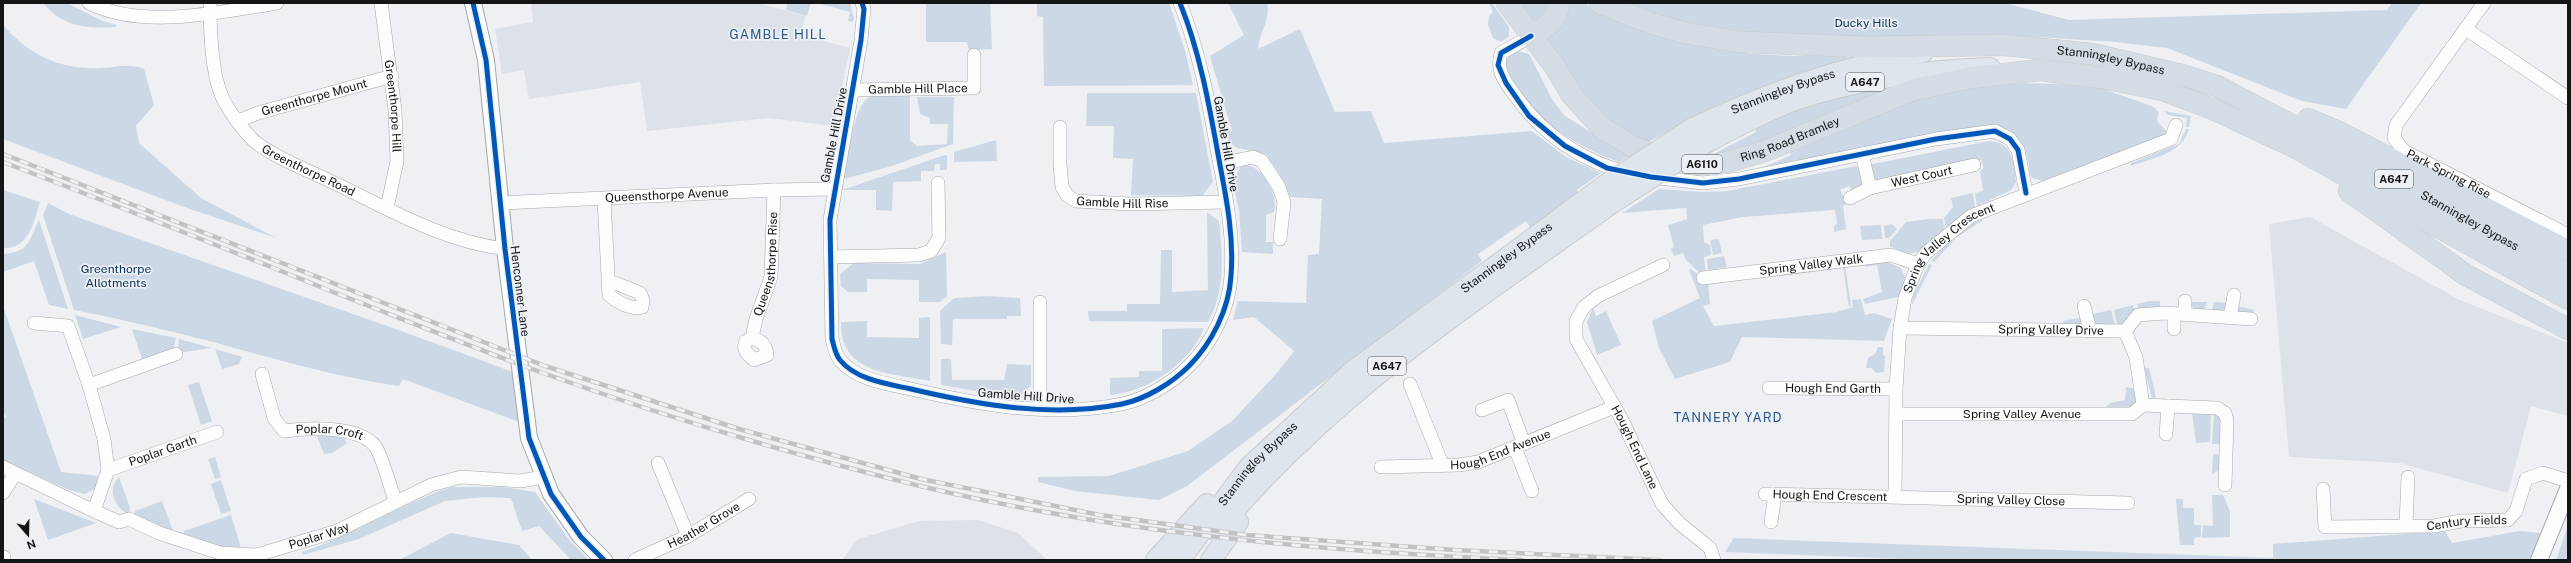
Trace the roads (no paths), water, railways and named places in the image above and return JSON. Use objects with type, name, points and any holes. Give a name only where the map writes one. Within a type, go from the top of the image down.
[{"type":"highway","name":"Ring Road Bramley","points":[[1507,3],[1555,67],[1571,94],[1602,128],[1634,148],[1672,162],[1716,165],[1765,151],[1912,90],[1970,78],[2040,70]]},
{"type":"highway","points":[[1531,36],[1554,19],[1558,10],[1558,3]]},
{"type":"highway","points":[[1600,3],[1685,33],[1740,42],[1866,47],[1958,46]]},
{"type":"highway","name":"Stanningley Bypass","points":[[1958,46],[2004,45],[2094,54],[2217,86],[2387,175],[2568,275]]},
{"type":"highway","name":"Stanningley Bypass","points":[[2040,70],[2103,78],[2162,90],[2213,109],[2292,146],[2568,299]]},
{"type":"highway","name":"A647","points":[[2217,86],[2277,106],[2341,133],[2568,251]]},
{"type":"highway","name":"A647","points":[[2292,146],[2330,177],[2466,275],[2568,329]]},
{"type":"main road","name":"Stanningley Bypass","points":[[1180,560],[1249,467],[1353,371],[1606,195],[1697,137],[1797,84],[1867,63],[1958,46]]},
{"type":"main road","name":"Stanningley Bypass","points":[[1697,137],[1794,101],[1842,86],[1937,70],[1998,68],[2040,70]]},
{"type":"main road","name":"Stanningley Bypass","points":[[1194,560],[1243,500],[1290,449],[1407,350],[1606,195]]},
{"type":"main road","name":"A647","points":[[1211,560],[1290,449]]},
{"type":"main road","name":"A647","points":[[1156,560],[1210,500],[1249,467]]},
{"type":"street","points":[[89,3],[129,16],[165,17],[210,8],[277,3]]},
{"type":"street","name":"Greenthorpe Hill","points":[[381,3],[392,76],[397,161],[387,208]]},
{"type":"street","name":"Henconner Lane","points":[[473,3],[486,60],[505,248],[530,438],[544,477],[552,494],[581,537],[604,560]]},
{"type":"street","name":"Gamble Hill Drive","points":[[862,3],[864,9],[861,40],[834,189],[830,220],[832,339],[841,361],[861,376],[954,400],[1040,409],[1080,409],[1124,404],[1167,384],[1189,366],[1207,344],[1226,303],[1231,277],[1232,244],[1226,202],[1206,88],[1180,3]]},
{"type":"street","name":"Park Spring Rise","points":[[2484,3],[2396,125],[2396,143],[2404,151],[2568,235]]},
{"type":"street","name":"Greenthorpe Road","points":[[210,8],[217,83],[224,101],[254,141],[291,163],[387,208],[410,221],[477,245],[505,248]]},
{"type":"street","points":[[2466,29],[2568,98]]},
{"type":"street","points":[[1531,36],[1501,53],[1498,65],[1506,83],[1529,116],[1565,146],[1607,168],[1651,177],[1704,183],[1739,179],[1936,139],[1995,131],[2010,139],[2018,150],[2026,193]]},
{"type":"street","name":"Gamble Hill Place","points":[[853,90],[974,88],[974,55]]},
{"type":"street","name":"Greenthorpe Mount","points":[[238,121],[258,113],[392,76]]},
{"type":"street","name":"Spring Valley Crescent","points":[[1895,496],[1896,389],[1900,328],[1905,298],[1918,264],[1926,253],[1953,237],[1972,216],[2026,193],[2068,184],[2171,139],[2176,125]]},
{"type":"street","name":"Gamble Hill Rise","points":[[1060,127],[1060,164],[1062,187],[1067,195],[1075,201],[1130,204],[1226,202]]},
{"type":"street","points":[[1862,154],[1870,188]]},
{"type":"street","points":[[1220,164],[1253,157],[1262,162],[1279,187],[1284,202],[1280,239]]},
{"type":"street","name":"West Court","points":[[1850,198],[1870,188],[1974,165]]},
{"type":"street","points":[[831,257],[919,255],[931,251],[939,238],[938,183]]},
{"type":"street","name":"Queensthorpe Avenue","points":[[500,203],[774,190],[834,189]]},
{"type":"street","name":"Queensthorpe Rise","points":[[752,338],[756,318],[771,277],[774,190]]},
{"type":"street","points":[[604,199],[610,284]]},
{"type":"street","name":"Spring Valley Walk","points":[[1703,278],[1891,255],[1918,264]]},
{"type":"street","name":"Hough End Lane","points":[[1663,266],[1598,296],[1584,307],[1576,321],[1576,340],[1614,407],[1662,504],[1679,523],[1712,554]]},
{"type":"street","points":[[2233,322],[2234,295]]},
{"type":"street","points":[[2174,329],[2185,301]]},
{"type":"street","points":[[1040,302],[1040,409]]},
{"type":"street","points":[[2084,306],[2090,331]]},
{"type":"street","points":[[2225,485],[2227,420],[2225,413],[2217,408],[2143,405],[2136,357],[2125,331],[2138,315],[2179,314],[2233,322],[2251,319]]},
{"type":"street","points":[[34,322],[68,326],[89,385],[104,440],[108,470],[94,511]]},
{"type":"street","name":"Spring Valley Drive","points":[[1900,328],[2125,331]]},
{"type":"street","points":[[89,385],[176,354]]},
{"type":"street","name":"Poplar Croft","points":[[262,374],[274,418],[284,431],[323,428],[363,438],[375,447],[395,501]]},
{"type":"street","points":[[1410,384],[1442,464]]},
{"type":"street","name":"Hough End Garth","points":[[1769,388],[1896,389]]},
{"type":"street","points":[[1482,410],[1508,400],[1532,491]]},
{"type":"street","name":"Spring Valley Avenue","points":[[1896,414],[2132,414],[2143,405]]},
{"type":"street","points":[[2166,434],[2168,406]]},
{"type":"street","name":"Hough End Avenue","points":[[1380,467],[1478,462],[1614,407]]},
{"type":"street","name":"Poplar Garth","points":[[108,470],[217,432]]},
{"type":"street","points":[[658,464],[688,536]]},
{"type":"street","name":"Poplar Way","points":[[3,467],[119,522],[129,520],[159,533],[220,553],[257,555],[337,531],[395,501],[431,485],[461,477],[520,481],[544,477]]},
{"type":"street","name":"Century Fields","points":[[2322,489],[2325,527],[2434,526],[2460,521],[2508,520],[2514,515],[2522,489],[2530,476],[2543,473],[2568,481]]},
{"type":"street","points":[[3,492],[15,474]]},
{"type":"street","points":[[2406,526],[2408,477]]},
{"type":"street","points":[[2539,560],[2568,489]]},
{"type":"street","name":"Hough End Crescent","points":[[1771,522],[1774,501],[1769,494],[1895,496]]},
{"type":"street","name":"Spring Valley Close","points":[[1895,496],[2128,503]]},
{"type":"street","name":"Heather Grove","points":[[635,560],[688,536],[749,499]]},
{"type":"railway","points":[[3,154],[545,366],[739,429],[921,479],[1100,515],[1246,535],[1455,550],[1659,560]]},
{"type":"railway","points":[[3,162],[543,373],[681,420],[822,461],[991,502],[1066,516],[1141,527],[1293,545],[1522,560]]},
{"type":"district","name":"GAMBLE HILL","points":[[778,34]]},
{"type":"district","name":"TANNERY YARD","points":[[1728,417]]},
{"type":"park label","name":"Ducky Hills","points":[[1866,23]]},
{"type":"park label","name":"Greenthorpe Allotments","points":[[116,276]]}]
